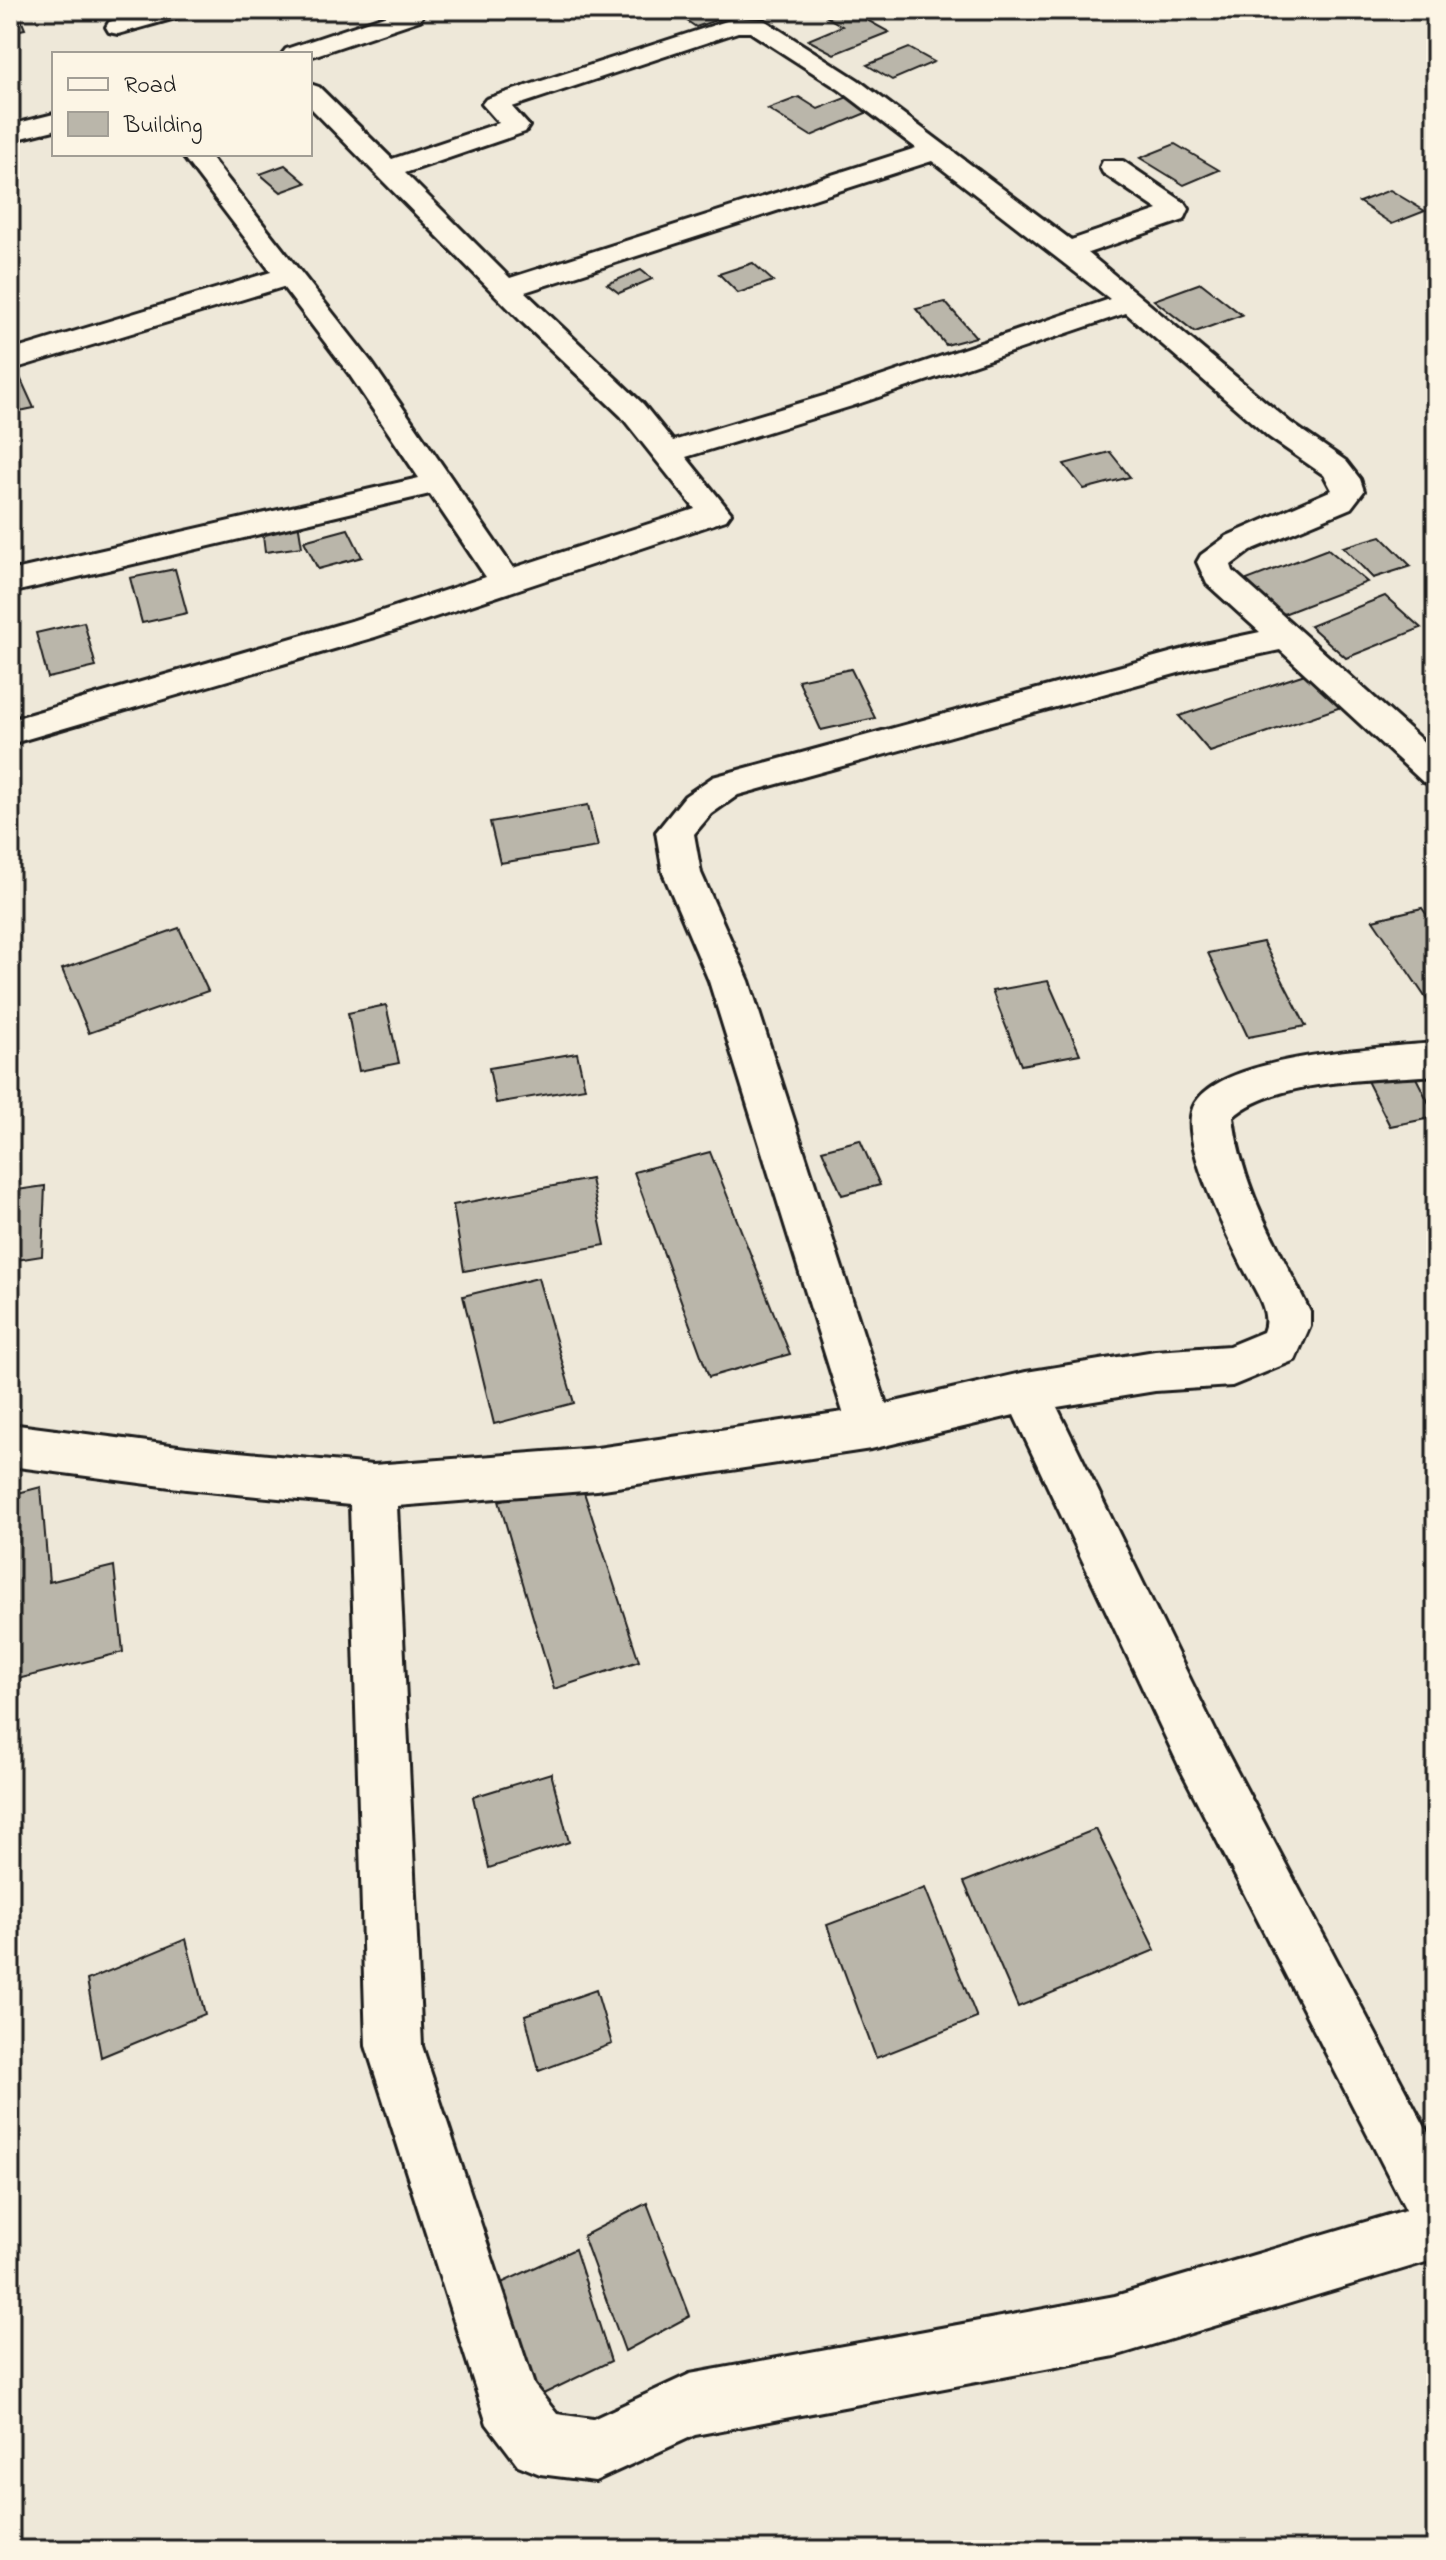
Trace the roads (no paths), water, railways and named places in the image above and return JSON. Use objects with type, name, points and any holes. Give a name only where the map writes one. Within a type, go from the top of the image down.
[{"type":"street","points":[[128,52],[114,18],[177,10]]},
{"type":"street","points":[[301,52],[411,15]]},
{"type":"street","points":[[387,170],[516,126],[495,104],[736,25],[755,25],[849,85],[1068,251],[1280,430],[1335,468],[1344,479],[1348,491],[1340,501],[1239,543],[1213,562],[1219,576],[1436,773]]},
{"type":"street","points":[[10,732],[363,629],[715,513],[632,410],[505,289],[312,94]]},
{"type":"street","points":[[11,133],[52,123]]},
{"type":"street","points":[[505,289],[935,151]]},
{"type":"street","points":[[196,156],[361,369],[506,582]]},
{"type":"street","points":[[1068,251],[1174,214],[1175,209],[1113,167]]},
{"type":"street","points":[[10,361],[289,276]]},
{"type":"street","points":[[666,453],[841,400],[1131,302]]},
{"type":"street","points":[[10,582],[438,483]]},
{"type":"street","points":[[871,1428],[729,981],[682,873],[675,832],[698,805],[726,786],[1199,656],[1285,638]]},
{"type":"street","points":[[10,1445],[186,1468],[373,1486],[597,1469],[871,1428],[1026,1392],[1155,1371],[1232,1366],[1279,1346],[1288,1326],[1288,1312],[1229,1186],[1212,1127],[1212,1112],[1228,1096],[1287,1075],[1436,1059]]},
{"type":"street","points":[[1026,1392],[1199,1752],[1436,2207]]},
{"type":"street","points":[[373,1486],[394,2046],[509,2402],[540,2443],[595,2450],[690,2405],[1115,2326],[1436,2230]]}]
